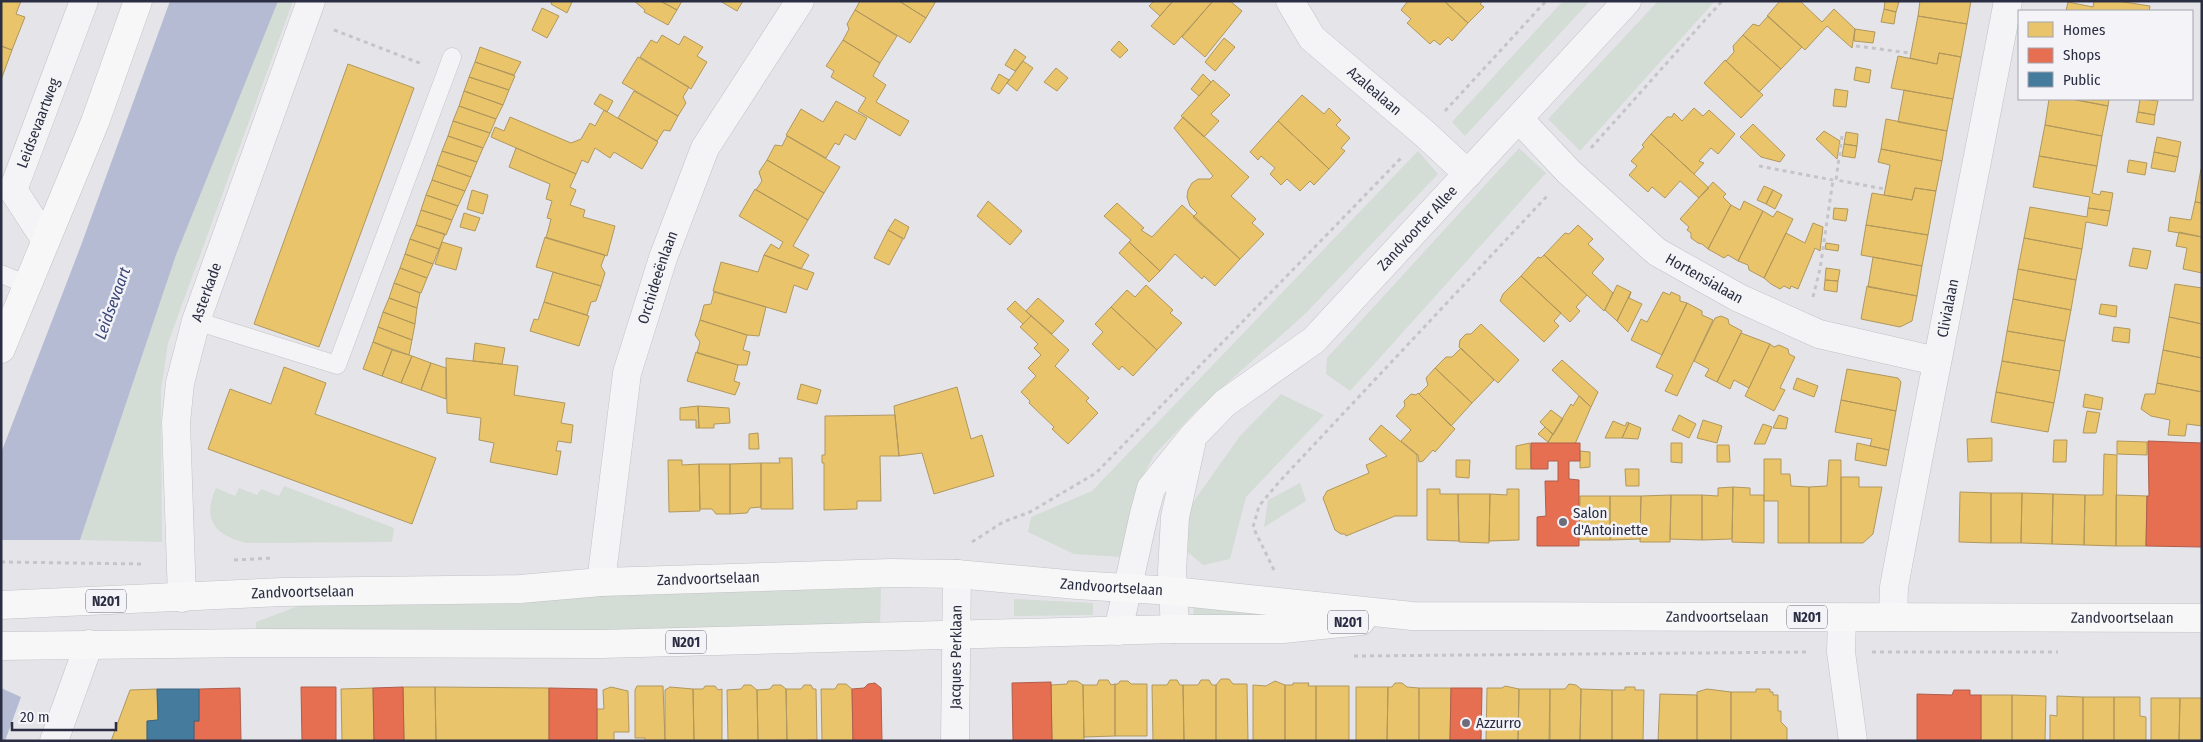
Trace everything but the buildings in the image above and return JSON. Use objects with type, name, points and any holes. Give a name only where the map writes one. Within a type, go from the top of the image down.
[{"type":"main road","points":[[1,349],[95,122],[138,1]]},
{"type":"main road","name":"Zandvoortselaan","points":[[1,606],[283,592],[520,589],[602,582],[891,574],[958,574],[1283,601],[1412,616]]},
{"type":"main road","name":"Zandvoortselaan","points":[[8,646],[89,644],[601,644],[1175,629],[1283,629],[1412,616],[2202,618]]},
{"type":"street","name":"Leidsevaartweg","points":[[45,240],[14,190],[84,1]]},
{"type":"street","name":"Orchideeënlaan","points":[[602,582],[627,373],[663,258],[705,148],[800,1]]},
{"type":"street","name":"Azalealaan","points":[[1290,1],[1312,38],[1425,134],[1468,174]]},
{"type":"street","name":"Zandvoorter Allee","points":[[1118,631],[1144,514],[1152,488],[1193,436],[1225,403],[1314,340],[1627,1]]},
{"type":"street","name":"Clivialaan","points":[[1893,617],[1894,587],[1936,361],[1970,205],[2008,1]]},
{"type":"street","name":"Asterkade","points":[[182,598],[176,422],[180,383],[196,321],[308,10]]},
{"type":"street","name":"Hortensialaan","points":[[1520,119],[1569,172],[1657,252],[1739,298],[1819,334],[1936,361]]},
{"type":"street","points":[[1175,629],[1172,571],[1174,517],[1193,436]]},
{"type":"street","name":"Jacques Perklaan","points":[[955,741],[958,574]]},
{"type":"street","points":[[1842,618],[1841,652],[1853,741]]},
{"type":"street","points":[[54,741],[89,644]]},
{"type":"lane","points":[[196,321],[337,365],[449,65]]},
{"type":"lane","points":[[1,274],[28,285]]},
{"type":"path","points":[[965,547],[1003,522],[1030,512],[1096,473],[1425,134],[1546,1]]},
{"type":"path","points":[[1283,601],[1282,582],[1269,561],[1253,527],[1259,506],[1279,482],[1569,172],[1722,1]]},
{"type":"path","points":[[308,10],[449,65]]},
{"type":"path","points":[[1856,46],[1910,53]]},
{"type":"path","points":[[1802,326],[1816,288],[1820,269],[1842,136]]},
{"type":"path","points":[[1759,166],[1885,189]]},
{"type":"path","points":[[1,562],[45,563]]},
{"type":"shaded area","points":[[272,1],[293,1],[168,343],[161,390],[162,542],[80,540],[176,255]]},
{"type":"shaded area","points":[[1563,1],[1590,1],[1465,136],[1452,122]]},
{"type":"shaded area","points":[[1658,1],[1715,1],[1580,151],[1548,119]]},
{"type":"shaded area","points":[[1519,148],[1546,173],[1350,391],[1326,374],[1327,358]]},
{"type":"shaded area","points":[[1418,151],[1438,174],[1305,314],[1198,409],[1154,455],[1137,488],[1122,557],[1074,554],[1028,532],[1031,517],[1092,491]]},
{"type":"shaded area","points":[[1281,394],[1324,415],[1246,497],[1230,559],[1203,565],[1183,548],[1189,508],[1240,436]]},
{"type":"shaded area","points":[[1300,483],[1306,501],[1264,527],[1268,500]]},
{"type":"shaded area","points":[[284,486],[394,528],[392,542],[246,543],[226,535],[214,524],[210,509],[216,488],[235,496],[239,488],[257,495],[261,489],[279,496]]},
{"type":"shaded area","points":[[627,587],[881,587],[880,629],[624,634],[256,631],[256,622],[301,605],[520,604]]},
{"type":"shaded area","points":[[1014,599],[1093,603],[1093,615],[1014,616]]},
{"type":"shaded area","points":[[1194,603],[1272,608],[1272,618],[1193,619]]},
{"type":"water","name":"Leidsevaart","points":[[170,1],[278,1],[176,255],[80,540],[49,540],[1,668],[1,453],[80,248]]},
{"type":"water","points":[[1,688],[21,697],[5,741],[1,741]]},
{"type":"pier","points":[[1,540],[54,540],[51,542],[4,669],[1,671]]},
{"type":"place","name":"Salon d'Antoinette","points":[[1563,522]]},
{"type":"place","name":"Azzurro","points":[[1466,723]]}]
